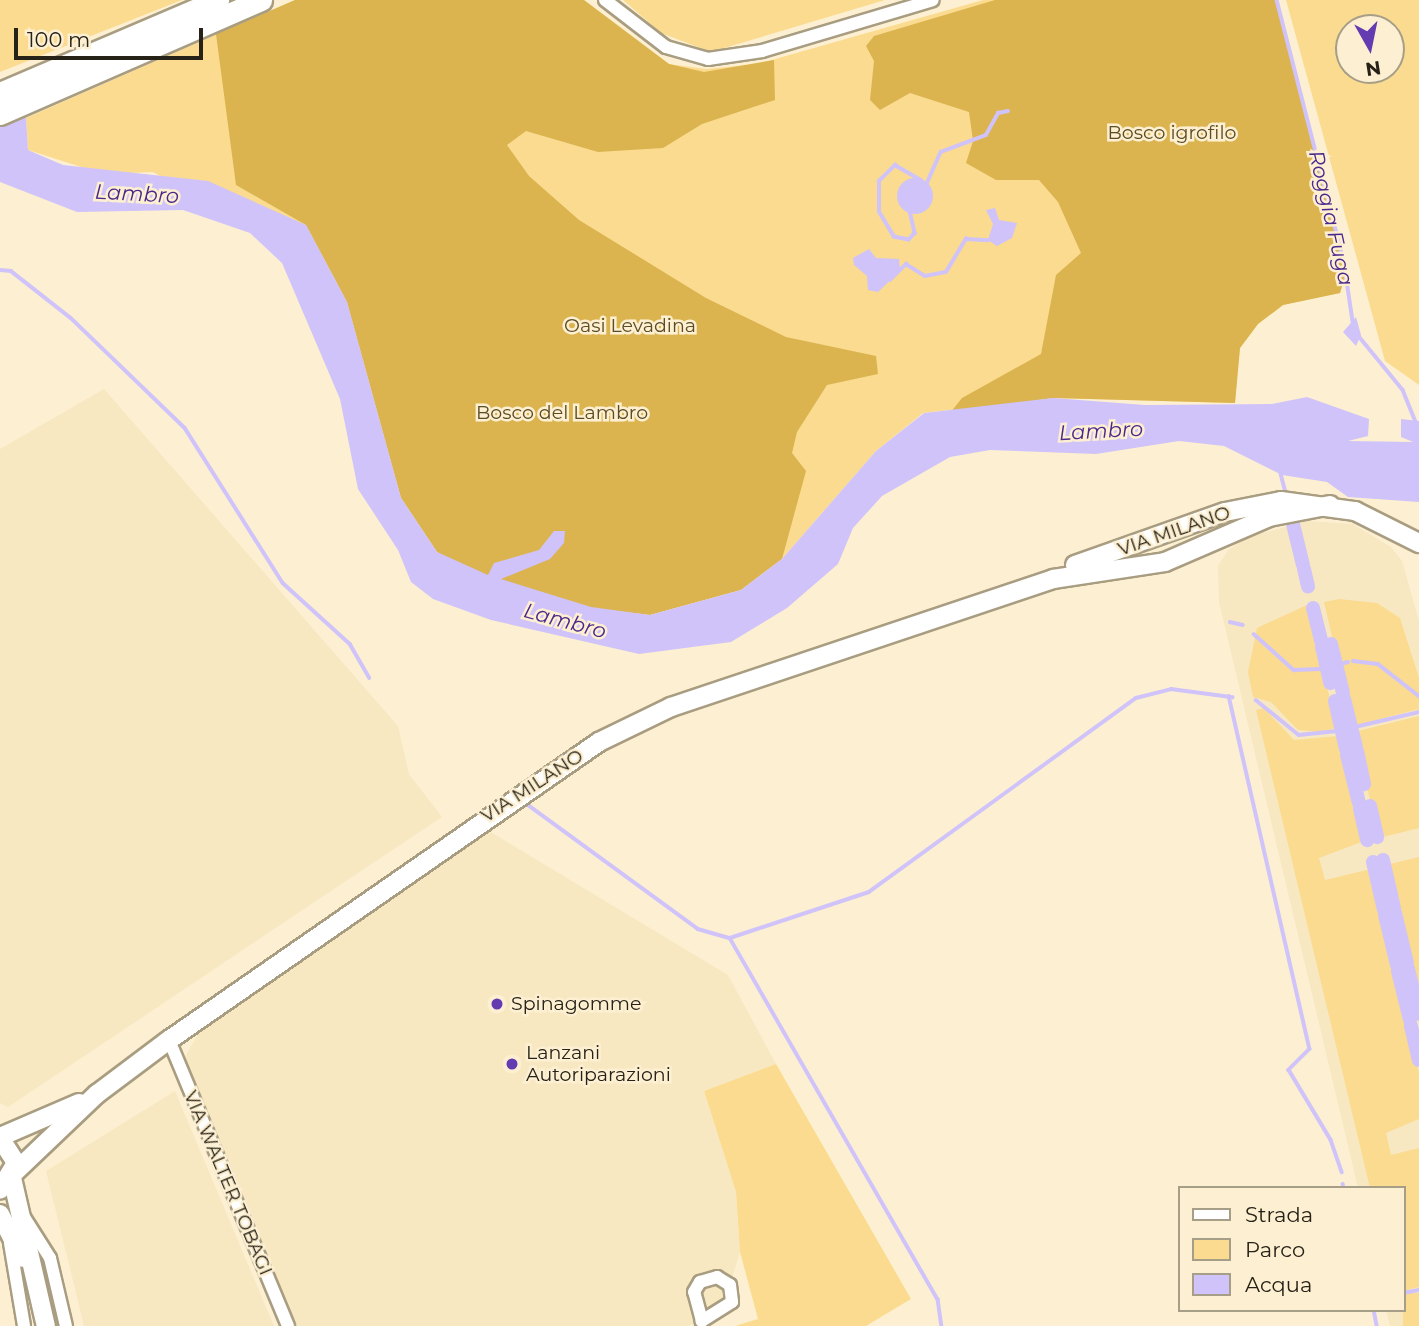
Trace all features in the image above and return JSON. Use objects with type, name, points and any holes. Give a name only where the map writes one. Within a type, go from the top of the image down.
[{"type":"main road","points":[[6,101],[218,0]]},
{"type":"main road","points":[[6,101],[261,0]]},
{"type":"street","points":[[605,0],[666,47],[708,59],[762,51],[933,0]]},
{"type":"street","name":"VIA MILANO","points":[[1024,590],[1236,509],[1281,500],[1330,505],[1377,519],[1419,543]]},
{"type":"street","name":"VIA MILANO","points":[[9,1180],[97,1094],[169,1040],[599,742],[671,707],[1024,590],[1071,575],[1165,562],[1269,517],[1330,505]]},
{"type":"street","name":"VIA WALTER TOBAGI","points":[[169,1040],[288,1326]]},
{"type":"street","name":"VIA MILANO","points":[[0,1138],[97,1094]]},
{"type":"street","points":[[0,1138],[14,1152],[9,1180],[9,1218],[24,1326]]},
{"type":"street","points":[[9,1218],[40,1297],[46,1326]]},
{"type":"street","points":[[9,1218],[50,1258],[66,1326]]},
{"type":"street","points":[[687,1326],[702,1321]]},
{"type":"shaded area","points":[[104,389],[398,726],[409,774],[442,817],[8,1107],[0,1103],[0,449]]},
{"type":"shaded area","points":[[1307,521],[1353,524],[1391,547],[1402,561],[1419,621],[1419,1326],[1390,1326],[1386,1312],[1405,1312],[1405,1186],[1358,1186],[1219,602],[1218,566],[1228,550],[1248,537]]},
{"type":"shaded area","points":[[489,831],[728,975],[776,1064],[704,1091],[736,1192],[740,1252],[721,1315],[687,1326],[288,1326],[181,1070],[187,1053],[201,1029]]},
{"type":"shaded area","points":[[175,1091],[274,1326],[84,1326],[46,1171]]},
{"type":"green space","points":[[0,0],[182,0],[0,72]]},
{"type":"green space","name":"Oasi Levadina","points":[[295,0],[584,0],[669,64],[706,69],[758,64],[983,0],[1275,0],[1347,270],[1340,293],[1283,305],[1258,324],[1240,348],[1235,403],[1053,398],[923,413],[876,451],[782,559],[401,498],[335,276],[153,172],[103,174],[28,150],[26,118]]},
{"type":"green space","name":"Bosco del Lambro","points":[[295,0],[584,0],[669,64],[704,72],[774,60],[775,100],[702,124],[663,148],[598,152],[526,131],[507,145],[529,176],[579,220],[706,298],[786,337],[876,356],[878,374],[827,385],[797,432],[792,453],[806,471],[782,559],[741,590],[650,615],[591,608],[468,570],[437,552],[401,498],[347,302],[306,225],[236,185],[216,34]]},
{"type":"green space","points":[[623,0],[885,0],[711,52],[661,33]]},
{"type":"green space","name":"Bosco igrofilo","points":[[995,0],[1275,0],[1347,270],[1340,293],[1283,305],[1258,324],[1240,348],[1235,403],[1053,398],[950,413],[962,398],[1041,354],[1056,275],[1081,253],[1058,202],[1039,180],[996,180],[966,163],[973,141],[969,112],[910,93],[880,110],[870,100],[874,61],[866,46],[874,36]]},
{"type":"green space","points":[[1286,0],[1419,0],[1419,385],[1385,361]]},
{"type":"green space","points":[[1339,599],[1377,603],[1400,618],[1419,678],[1419,709],[1353,726],[1324,602]]},
{"type":"green space","points":[[1307,605],[1337,728],[1320,732],[1298,730],[1271,702],[1253,697],[1248,672],[1257,628]]},
{"type":"green space","points":[[1264,708],[1294,740],[1339,736],[1364,841],[1319,858],[1325,880],[1371,869],[1419,1073],[1419,1119],[1386,1133],[1391,1155],[1419,1148],[1419,1287],[1405,1290],[1405,1186],[1370,1186],[1256,710]]},
{"type":"green space","points":[[1419,716],[1419,828],[1379,838],[1354,732]]},
{"type":"green space","points":[[1419,857],[1419,1006],[1386,865]]},
{"type":"green space","points":[[776,1064],[911,1299],[866,1326],[735,1326],[758,1319],[740,1252],[736,1192],[704,1091]]},
{"type":"green space","points":[[1405,1293],[1419,1293],[1419,1326],[1403,1326]]},
{"type":"water","name":"Lambro","points":[[0,101],[26,118],[28,150],[63,165],[208,181],[306,225],[347,302],[401,498],[437,552],[488,575],[494,563],[539,550],[554,531],[565,531],[564,543],[550,559],[501,579],[591,607],[650,615],[741,590],[782,559],[876,451],[924,413],[1053,398],[1145,405],[1272,404],[1307,397],[1369,419],[1368,436],[1348,441],[1413,442],[1401,437],[1401,419],[1419,421],[1419,502],[1348,497],[1327,482],[1282,475],[1224,446],[1179,441],[1096,454],[990,450],[950,457],[882,496],[853,528],[838,564],[787,608],[731,642],[639,654],[491,620],[433,599],[411,582],[398,550],[358,489],[340,399],[282,263],[250,233],[183,210],[77,212],[0,182]]},
{"type":"water","points":[[915,178],[927,184],[933,196],[927,208],[915,214],[903,208],[897,196],[903,184]]},
{"type":"water","points":[[995,208],[999,220],[1017,223],[1012,238],[997,246],[988,240],[993,224],[986,210]]},
{"type":"water","points":[[869,249],[876,258],[899,259],[900,271],[878,292],[868,290],[867,276],[854,265],[853,258]]},
{"type":"water","points":[[1356,317],[1361,335],[1356,346],[1343,332]]},
{"type":"waterway","name":"Roggia Fuga","points":[[1277,0],[1344,261],[1353,321]]},
{"type":"waterway","points":[[926,185],[941,152],[986,135],[998,113],[1008,111]]},
{"type":"waterway","points":[[910,211],[915,233],[909,240],[894,237],[879,212],[879,181],[895,165],[921,180]]},
{"type":"waterway","points":[[890,280],[906,264],[925,276],[946,272],[966,239],[988,240]]},
{"type":"waterway","points":[[0,270],[11,271],[71,318],[185,428],[283,583],[350,644],[370,678]]},
{"type":"waterway","name":"Roggia Fuga","points":[[1358,335],[1403,390],[1416,423]]},
{"type":"waterway","points":[[1281,474],[1287,496]]},
{"type":"waterway","points":[[1292,520],[1303,565]]},
{"type":"waterway","points":[[1304,569],[1308,587]]},
{"type":"waterway","points":[[1313,608],[1321,641]]},
{"type":"waterway","points":[[1230,622],[1243,625]]},
{"type":"waterway","points":[[1254,634],[1294,670],[1320,669]]},
{"type":"waterway","points":[[1331,644],[1343,693]]},
{"type":"waterway","points":[[1322,647],[1330,683]]},
{"type":"waterway","points":[[1353,661],[1378,664],[1419,696]]},
{"type":"waterway","points":[[1340,664],[1348,662]]},
{"type":"waterway","points":[[524,802],[698,929],[730,938],[869,892],[1136,698],[1171,689],[1232,697]]},
{"type":"waterway","points":[[1229,696],[1310,1049],[1289,1070],[1331,1140],[1342,1172]]},
{"type":"waterway","points":[[1344,699],[1356,747]]},
{"type":"waterway","points":[[1256,700],[1299,735],[1337,731]]},
{"type":"waterway","points":[[1335,701],[1346,749]]},
{"type":"waterway","points":[[1355,727],[1419,712]]},
{"type":"waterway","points":[[1357,751],[1364,784]]},
{"type":"waterway","points":[[1347,755],[1359,803]]},
{"type":"waterway","points":[[1370,806],[1377,837]]},
{"type":"waterway","points":[[1360,809],[1367,840]]},
{"type":"waterway","points":[[1383,860],[1394,908]]},
{"type":"waterway","points":[[1373,862],[1384,910]]},
{"type":"waterway","points":[[1395,913],[1407,963]]},
{"type":"waterway","points":[[1385,915],[1397,965]]},
{"type":"waterway","points":[[730,938],[938,1299],[942,1326]]},
{"type":"waterway","points":[[1408,969],[1419,1014]]},
{"type":"waterway","points":[[1398,971],[1410,1020]]},
{"type":"waterway","points":[[1411,1026],[1419,1060]]},
{"type":"waterway","points":[[1405,1293],[1419,1290]]},
{"type":"waterway","points":[[1374,1312],[1377,1326]]},
{"type":"place","name":"Spinagomme","points":[[497,1004]]},
{"type":"place","name":"Lanzani Autoriparazioni","points":[[512,1064]]}]
